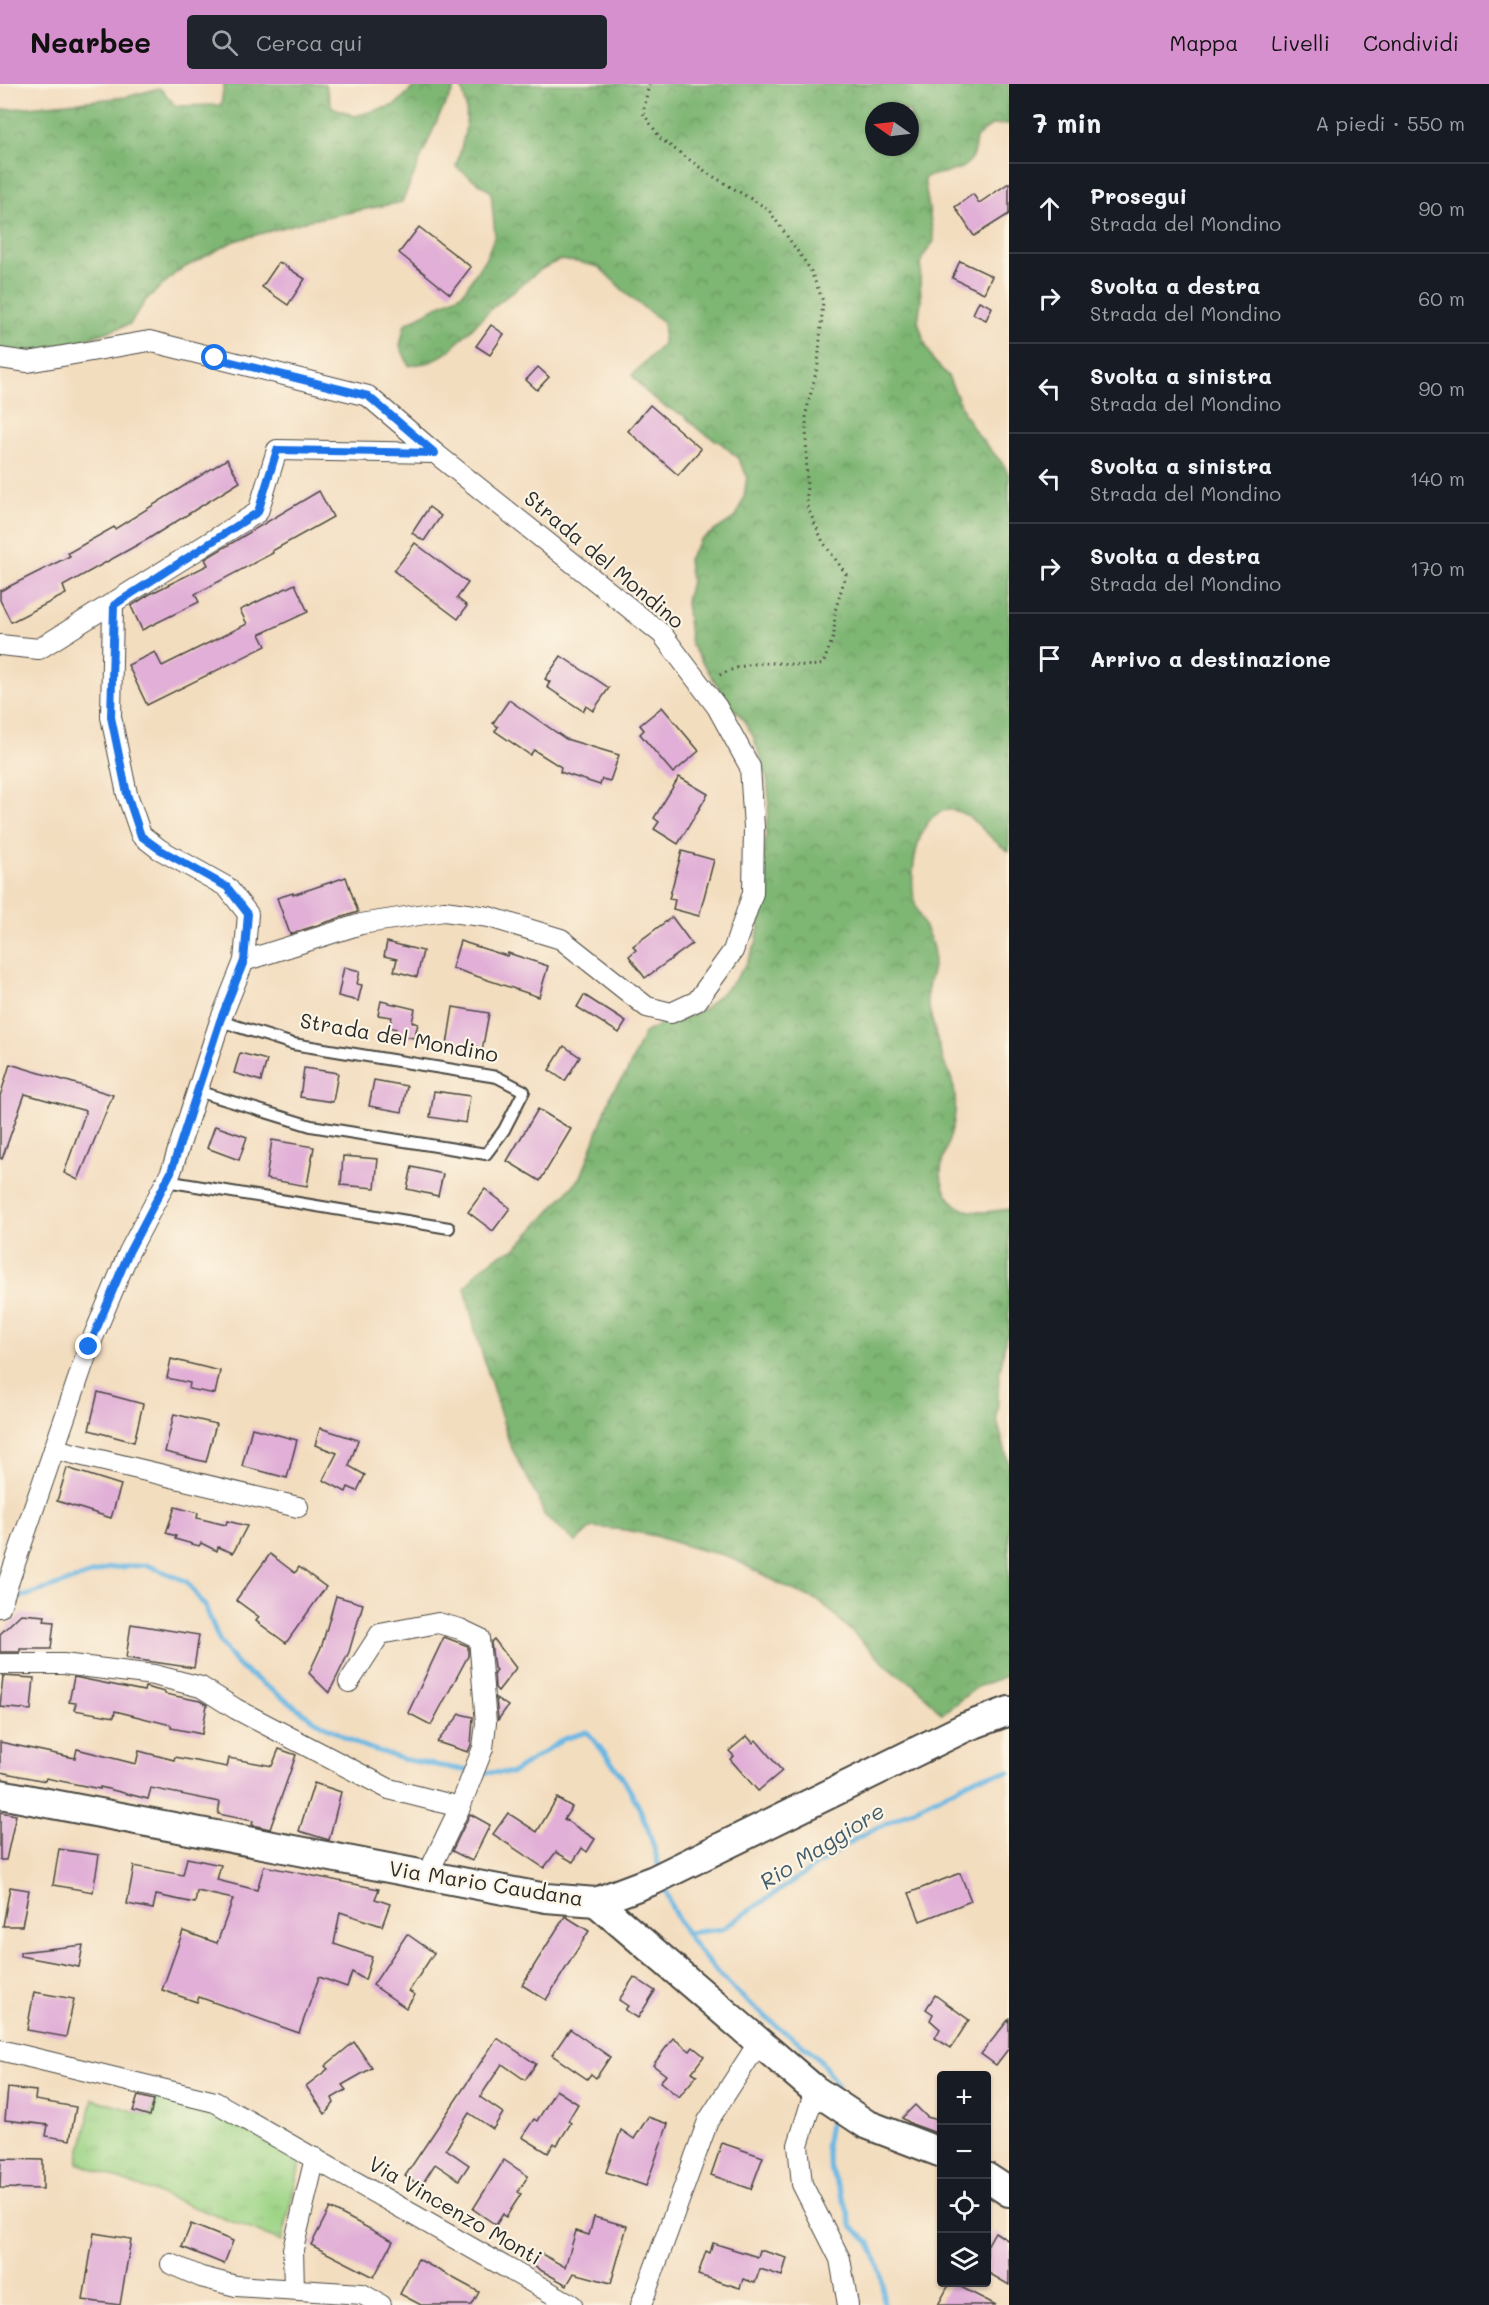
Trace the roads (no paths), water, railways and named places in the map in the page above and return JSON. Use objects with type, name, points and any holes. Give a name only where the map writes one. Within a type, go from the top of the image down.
[{"type":"main road","name":"Via Mario Caudana","points":[[0,1794],[546,1898],[596,1902],[663,1875],[966,1727],[1009,1711]]},
{"type":"main road","points":[[596,1902],[828,2099],[866,2124],[937,2151]]},
{"type":"main road","points":[[990,2179],[1009,2192]]},
{"type":"street","name":"Strada del Mondino","points":[[0,358],[28,362],[149,340],[368,396],[435,453],[662,634],[717,707],[750,767],[754,826],[753,893],[733,951],[697,1001],[671,1013],[647,1007],[561,939],[489,917],[444,911],[361,924],[244,961]]},
{"type":"street","points":[[0,645],[39,650],[114,605],[258,512],[277,450],[435,453]]},
{"type":"street","points":[[2,1599],[89,1347],[129,1252],[171,1172],[220,1021],[244,961],[248,914],[227,887],[159,849],[141,836],[127,794],[111,717],[114,605]]},
{"type":"street","points":[[54,1449],[298,1507]]},
{"type":"street","points":[[349,1682],[380,1634],[438,1623],[460,1629],[479,1638],[486,1724],[483,1748],[460,1807],[427,1876]]},
{"type":"street","points":[[0,1664],[63,1664],[154,1676],[201,1687],[236,1709],[389,1789],[460,1807]]},
{"type":"street","points":[[641,2305],[708,2121],[759,2042]]},
{"type":"street","name":"Via Vincenzo Monti","points":[[0,2050],[215,2102],[572,2305]]},
{"type":"street","points":[[828,2099],[798,2145],[802,2184],[840,2259],[848,2305]]},
{"type":"street","points":[[294,2289],[292,2249],[315,2158]]},
{"type":"street","points":[[171,2264],[201,2277],[236,2286],[362,2294],[381,2305]]},
{"type":"lane","name":"Strada del Mondino","points":[[197,1091],[311,1126],[486,1154],[504,1130],[524,1091],[497,1077],[293,1044],[220,1021]]},
{"type":"lane","points":[[166,1181],[449,1228]]},
{"type":"waterway","points":[[7,1602],[109,1568],[147,1565],[186,1581],[205,1606],[220,1642],[238,1666],[314,1720],[360,1745],[402,1759],[469,1771]]},
{"type":"waterway","points":[[478,1772],[512,1773],[564,1739],[587,1732],[623,1779],[641,1810],[659,1867]]},
{"type":"waterway","name":"Rio Maggiore","points":[[687,1933],[722,1929],[857,1838],[978,1777],[1009,1772]]},
{"type":"waterway","points":[[664,1884],[670,1903],[691,1941],[736,1991],[818,2058],[837,2085],[835,2094]]},
{"type":"waterway","points":[[832,2112],[826,2146],[830,2169],[845,2202],[852,2226],[870,2243],[881,2274],[884,2305]]}]
